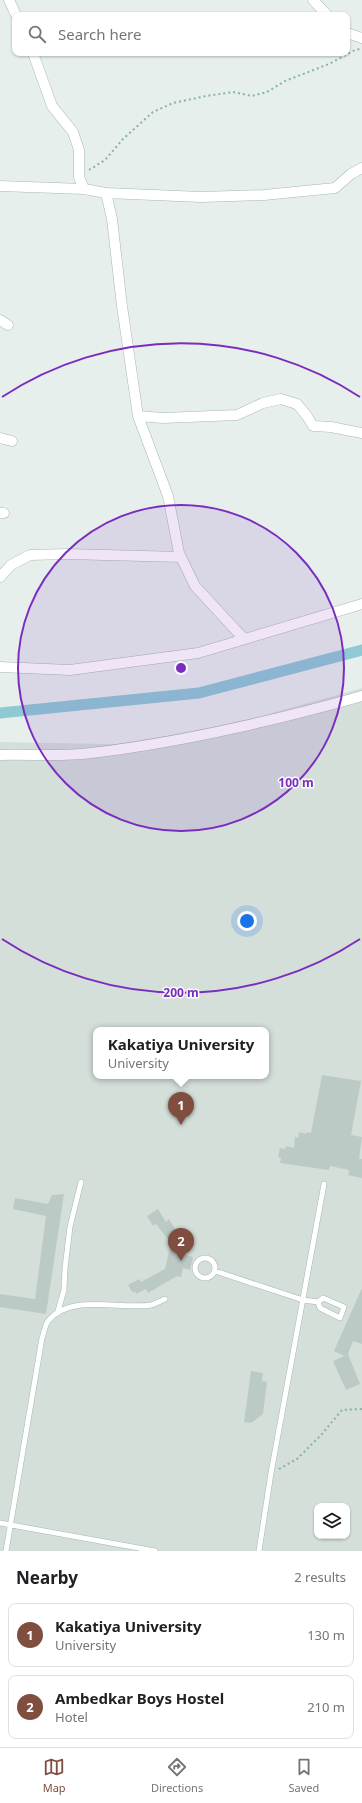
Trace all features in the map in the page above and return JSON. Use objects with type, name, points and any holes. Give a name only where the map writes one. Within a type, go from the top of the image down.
[{"type":"street","points":[[9,0],[15,12]]},
{"type":"street","points":[[313,0],[323,12]]},
{"type":"street","points":[[350,34],[362,38]]},
{"type":"street","points":[[34,56],[52,106],[73,132],[79,150],[79,177],[84,189]]},
{"type":"street","points":[[0,186],[84,189],[106,193],[201,197],[264,195],[335,188],[351,174],[362,168]]},
{"type":"street","points":[[106,193],[112,219],[122,306],[138,416],[168,496],[181,557],[195,586],[244,639]]},
{"type":"street","points":[[138,416],[163,418],[237,415],[263,403],[281,399],[297,404],[308,416],[313,426],[331,427],[362,433]]},
{"type":"street","points":[[0,438],[12,441]]},
{"type":"street","points":[[0,577],[11,565],[30,555],[67,554],[181,557]]},
{"type":"street","points":[[0,668],[70,670],[198,653],[362,604]]},
{"type":"street","points":[[0,755],[90,753],[214,733],[309,711],[362,696]]},
{"type":"lane","points":[[6,1551],[42,1338],[47,1322],[58,1310],[64,1290],[70,1227],[81,1182]]},
{"type":"lane","points":[[259,1551],[271,1473],[324,1184]]},
{"type":"lane","points":[[205,1258],[211,1260],[215,1265],[215,1271],[211,1276],[205,1278],[199,1276],[195,1271],[195,1264],[199,1259],[205,1258]]},
{"type":"lane","points":[[215,1271],[303,1300],[318,1302],[323,1298],[344,1307],[340,1318],[320,1308],[318,1302]]},
{"type":"lane","points":[[58,1310],[77,1304],[134,1306],[152,1305],[165,1298]]},
{"type":"lane","points":[[0,1523],[155,1551]]},
{"type":"path","points":[[350,53],[362,49]]},
{"type":"path","points":[[79,177],[105,160],[123,139],[153,112],[173,103],[206,96],[233,92],[252,96],[267,92],[285,81],[329,64],[344,56]]},
{"type":"path","points":[[271,1473],[297,1460],[321,1436],[342,1410],[362,1409]]},
{"type":"shaded area","points":[[362,688],[362,1551],[0,1551],[0,742],[157,745]]},
{"type":"building","points":[[322,1075],[361,1081],[351,1135],[362,1137],[359,1159],[362,1159],[362,1178],[348,1175],[349,1170],[330,1166],[329,1170],[280,1163],[281,1158],[278,1157],[280,1148],[285,1149],[286,1146],[294,1148],[295,1137],[298,1138],[299,1132],[307,1134],[307,1132],[311,1133]]},
{"type":"building","points":[[64,1194],[46,1314],[0,1307],[0,1294],[35,1299],[46,1216],[13,1209],[15,1198],[48,1204],[52,1195]]},
{"type":"building","points":[[158,1209],[166,1222],[169,1219],[187,1250],[186,1255],[193,1257],[190,1270],[183,1268],[181,1277],[177,1276],[148,1293],[146,1289],[136,1294],[135,1291],[133,1293],[128,1285],[139,1279],[141,1282],[165,1269],[171,1243],[156,1224],[153,1226],[147,1216]]},
{"type":"building","points":[[362,1288],[362,1344],[353,1341],[348,1354],[360,1384],[346,1390],[333,1361],[344,1356],[334,1351]]},
{"type":"building","points":[[251,1371],[263,1373],[262,1381],[267,1382],[263,1414],[251,1423],[244,1422]]},
{"type":"waterway","points":[[0,713],[199,693],[362,650]]},
{"type":"place","name":"Kakatiya University","points":[[181,1125]]},
{"type":"place","name":"Ambedkar Boys Hostel","points":[[181,1261]]}]
